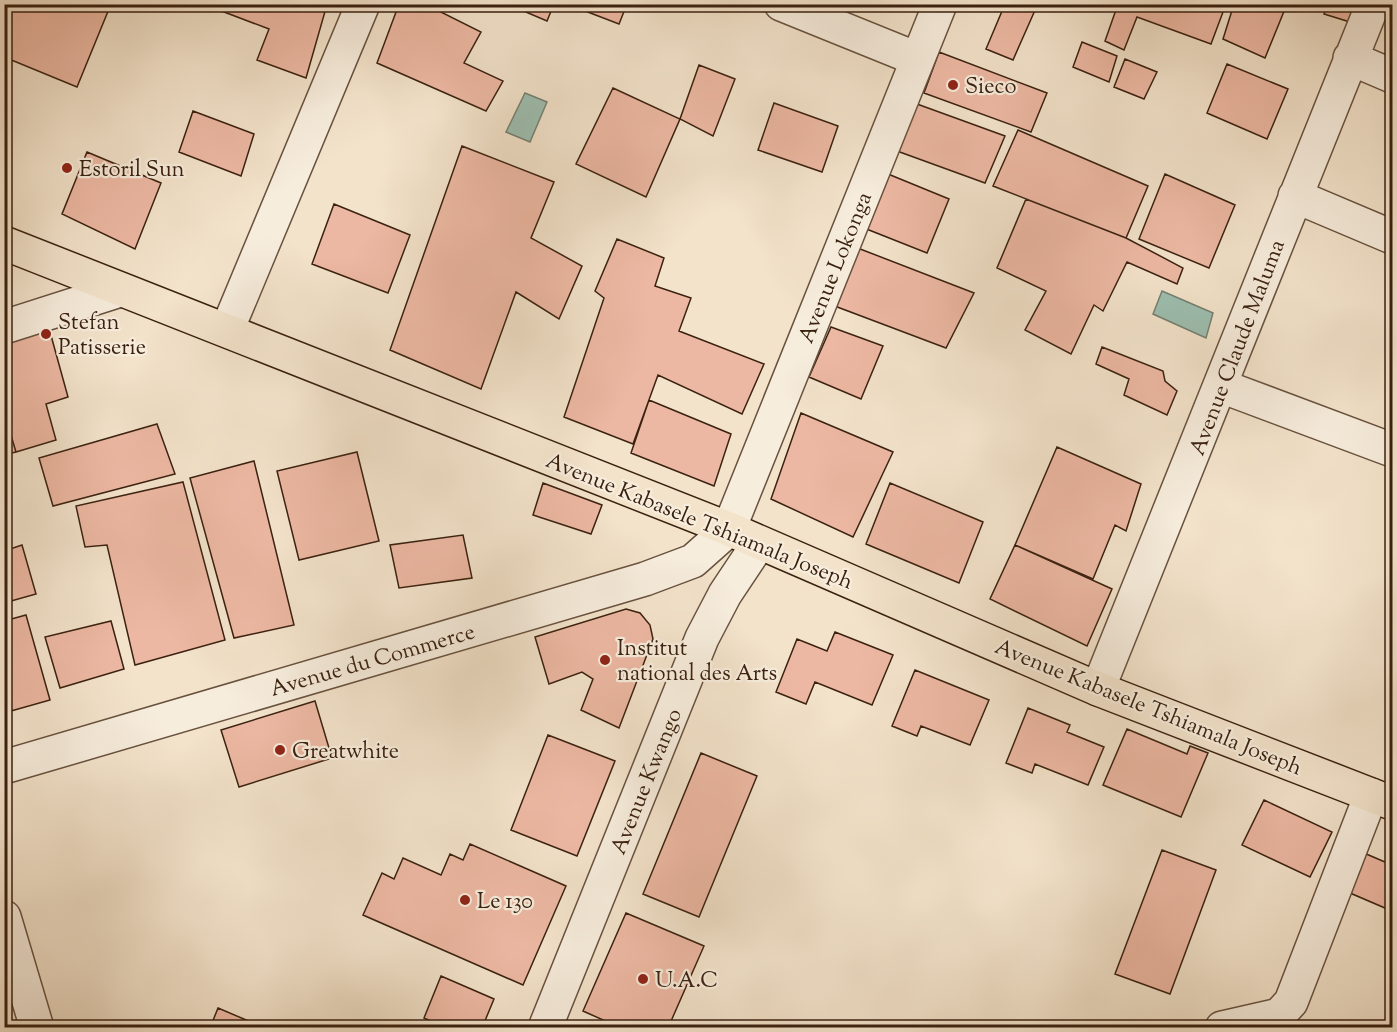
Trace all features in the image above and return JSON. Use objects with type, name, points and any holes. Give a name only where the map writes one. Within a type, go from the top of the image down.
[{"type":"main road","name":"Avenue Kabasele Tshiamala Joseph","points":[[4,243],[729,529],[1098,689],[1382,799]]},
{"type":"street","points":[[227,330],[363,4]]},
{"type":"street","points":[[781,4],[917,59]]},
{"type":"street","name":"Avenue Lokonga","points":[[729,529],[940,4]]},
{"type":"street","name":"Avenue Claude Maluma","points":[[1098,689],[1372,4]]},
{"type":"street","points":[[1350,58],[1392,76]]},
{"type":"street","points":[[1294,196],[1392,237]]},
{"type":"street","points":[[4,327],[120,290]]},
{"type":"street","points":[[1221,386],[1392,450]]},
{"type":"street","name":"Avenue du Commerce","points":[[4,767],[645,579],[693,561],[729,529]]},
{"type":"street","name":"Avenue Kwango","points":[[545,1028],[702,638],[725,594],[759,543]]},
{"type":"street","points":[[1222,1028],[1279,1015],[1291,1002],[1382,799]]},
{"type":"street","points":[[4,917],[37,1028]]},
{"type":"shaded area","points":[[525,93],[547,102],[530,142],[506,132]]},
{"type":"shaded area","points":[[1162,291],[1213,313],[1206,338],[1153,314]]},
{"type":"building","points":[[5,4],[111,4],[77,87],[4,57]]},
{"type":"building","points":[[203,4],[317,4],[326,8],[306,78],[257,60],[269,29]]},
{"type":"building","points":[[399,4],[425,4],[481,32],[464,63],[503,81],[486,111],[377,63]]},
{"type":"building","points":[[507,4],[554,4],[547,21]]},
{"type":"building","points":[[582,4],[627,4],[619,24],[580,9]]},
{"type":"building","points":[[1005,4],[1027,4],[1036,8],[1013,60],[986,49]]},
{"type":"building","points":[[1118,4],[1226,4],[1211,44],[1137,17],[1124,50],[1105,41]]},
{"type":"building","points":[[1234,4],[1287,4],[1265,58],[1223,39]]},
{"type":"building","points":[[1328,4],[1357,4],[1350,22],[1324,14]]},
{"type":"building","points":[[1082,42],[1117,56],[1109,82],[1073,67]]},
{"type":"building","points":[[939,52],[1047,93],[1031,132],[924,93]]},
{"type":"building","points":[[1125,59],[1157,72],[1144,99],[1114,87]]},
{"type":"building","points":[[1227,64],[1288,89],[1267,139],[1207,113]]},
{"type":"building","points":[[699,65],[735,79],[713,136],[680,119]]},
{"type":"building","points":[[613,88],[680,119],[646,197],[576,164]]},
{"type":"building","points":[[774,103],[838,126],[822,172],[758,150]]},
{"type":"building","points":[[917,104],[1005,136],[985,183],[897,151]]},
{"type":"building","points":[[193,111],[254,134],[241,176],[179,152]]},
{"type":"building","points":[[1018,130],[1148,186],[1126,238],[993,186]]},
{"type":"building","points":[[462,146],[554,182],[531,238],[582,266],[559,319],[516,292],[481,389],[390,350]]},
{"type":"building","points":[[87,152],[161,183],[135,249],[62,214]]},
{"type":"building","points":[[888,174],[949,199],[927,253],[864,228]]},
{"type":"building","points":[[1165,174],[1235,205],[1209,268],[1139,239]]},
{"type":"building","points":[[1026,199],[1126,238],[1183,268],[1177,284],[1127,262],[1103,311],[1094,305],[1071,354],[1025,330],[1046,291],[997,268]]},
{"type":"building","points":[[334,204],[410,235],[388,293],[312,264]]},
{"type":"building","points":[[617,239],[664,258],[655,286],[691,298],[679,331],[764,364],[742,414],[658,375],[633,444],[564,417],[604,298],[595,291]]},
{"type":"building","points":[[855,247],[974,293],[946,348],[832,305]]},
{"type":"building","points":[[47,321],[68,397],[46,404],[56,440],[16,452],[4,412],[4,333]]},
{"type":"building","points":[[831,327],[883,346],[861,399],[809,377]]},
{"type":"building","points":[[1102,347],[1163,371],[1165,381],[1177,391],[1167,415],[1124,395],[1129,379],[1096,364]]},
{"type":"building","points":[[649,400],[731,434],[714,486],[631,453]]},
{"type":"building","points":[[4,412],[16,452],[4,455]]},
{"type":"building","points":[[801,413],[893,452],[853,537],[771,499]]},
{"type":"building","points":[[157,424],[175,474],[53,506],[39,458]]},
{"type":"building","points":[[1057,447],[1141,484],[1126,531],[1115,525],[1093,579],[1015,545]]},
{"type":"building","points":[[357,452],[379,541],[299,560],[277,471]]},
{"type":"building","points":[[254,461],[294,625],[234,638],[190,478]]},
{"type":"building","points":[[183,482],[225,640],[135,665],[107,545],[85,547],[76,506]]},
{"type":"building","points":[[543,483],[602,505],[591,534],[533,515]]},
{"type":"building","points":[[890,483],[983,522],[959,583],[866,544]]},
{"type":"building","points":[[463,535],[472,578],[399,588],[390,545]]},
{"type":"building","points":[[22,545],[36,594],[4,603],[4,551]]},
{"type":"building","points":[[1015,545],[1112,589],[1087,646],[990,599]]},
{"type":"building","points":[[626,609],[640,613],[650,625],[653,639],[619,728],[581,710],[593,679],[582,672],[549,684],[535,637]]},
{"type":"building","points":[[26,615],[50,700],[4,713],[4,621]]},
{"type":"building","points":[[111,621],[124,669],[60,688],[45,637]]},
{"type":"building","points":[[835,632],[893,655],[872,705],[815,682],[806,704],[776,692],[797,639],[827,651]]},
{"type":"building","points":[[915,670],[989,700],[970,745],[921,726],[917,736],[892,726]]},
{"type":"building","points":[[315,701],[332,758],[239,787],[221,730]]},
{"type":"building","points":[[1028,708],[1070,725],[1067,732],[1104,747],[1088,785],[1035,764],[1032,773],[1006,763]]},
{"type":"building","points":[[1127,729],[1187,754],[1190,746],[1208,753],[1181,817],[1103,785]]},
{"type":"building","points":[[548,735],[615,761],[577,856],[511,830]]},
{"type":"building","points":[[701,753],[757,776],[699,917],[643,894]]},
{"type":"building","points":[[1264,800],[1332,832],[1310,877],[1242,845]]},
{"type":"building","name":"Le 130","points":[[470,844],[566,886],[523,985],[363,915],[382,873],[394,879],[403,858],[441,875],[450,854],[463,860]]},
{"type":"building","points":[[1162,850],[1216,870],[1170,994],[1115,974]]},
{"type":"building","points":[[1364,853],[1392,865],[1392,911],[1350,893]]},
{"type":"building","name":"U.A.C","points":[[626,913],[704,946],[668,1028],[621,1028],[583,1011]]},
{"type":"building","points":[[441,976],[494,999],[482,1028],[447,1028],[424,1018]]},
{"type":"building","points":[[218,1008],[265,1028],[210,1028]]},
{"type":"place","name":"Sieco","points":[[953,85]]},
{"type":"place","name":"Estoril Sun","points":[[67,168]]},
{"type":"place","name":"Stefan Patisserie","points":[[46,334]]},
{"type":"place","name":"Institut national des Arts","points":[[605,660]]},
{"type":"place","name":"Greatwhite","points":[[280,750]]},
{"type":"place","name":"Le 130","points":[[465,900]]},
{"type":"place","name":"U.A.C","points":[[643,979]]}]
